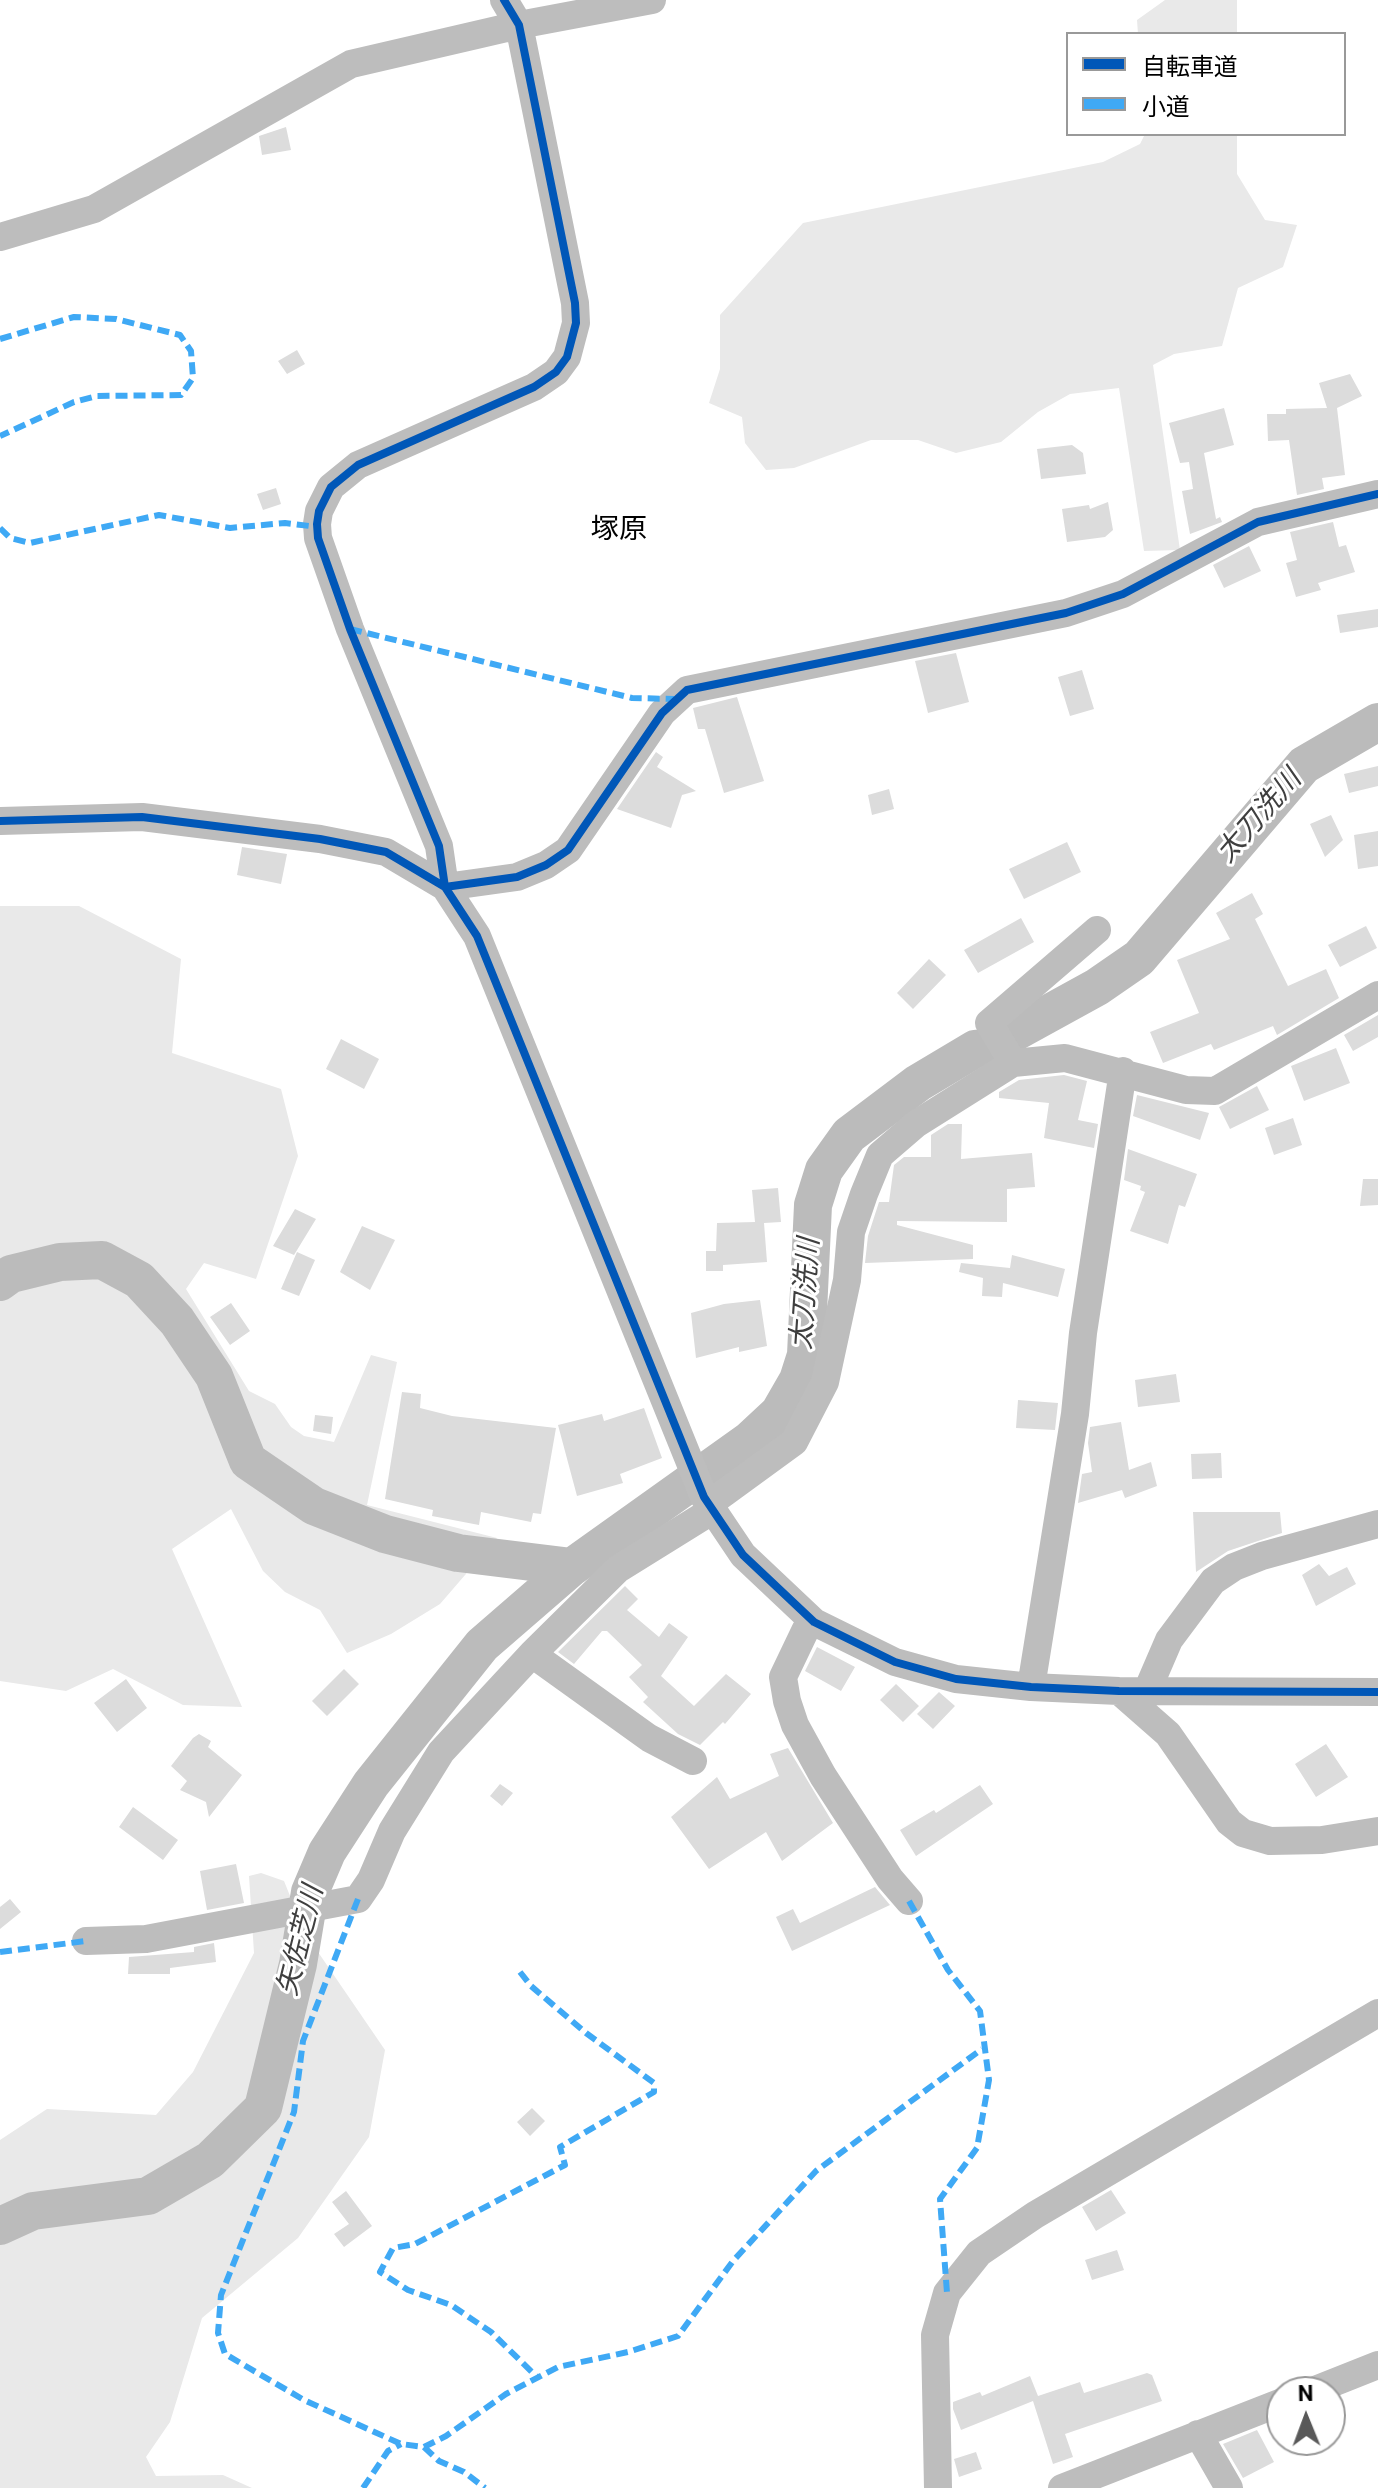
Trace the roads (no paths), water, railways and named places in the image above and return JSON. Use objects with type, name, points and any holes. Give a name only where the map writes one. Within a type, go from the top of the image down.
[{"type":"street","points":[[504,0],[519,25],[575,303],[576,323],[567,357],[556,372],[534,387],[358,465],[331,487],[319,511],[318,538],[350,629],[439,846],[445,887],[477,936],[687,1460],[709,1503],[743,1555],[814,1622],[895,1662],[956,1679],[1031,1687],[1133,1691],[1378,1692]]},
{"type":"street","points":[[0,237],[94,209],[351,64],[519,25],[652,0]]},
{"type":"street","points":[[0,821],[142,817],[320,839],[386,852],[445,887],[517,877],[546,865],[568,850],[662,713],[687,690],[1066,613],[1123,594],[1258,522],[1378,494]]},
{"type":"street","points":[[1013,1063],[989,1023],[1097,930]]},
{"type":"street","points":[[86,1941],[146,1939],[283,1916],[358,1899],[371,1880],[392,1831],[441,1752],[532,1654],[618,1569],[794,1442],[825,1382],[847,1280],[851,1232],[880,1155],[916,1124],[1013,1063],[1065,1058],[1186,1090],[1215,1091],[1378,995]]},
{"type":"street","points":[[1031,1687],[1075,1414],[1083,1333],[1123,1071]]},
{"type":"street","points":[[1133,1691],[1213,1581],[1234,1567],[1262,1556],[1378,1524]]},
{"type":"street","points":[[814,1622],[805,1631],[783,1677],[787,1701],[823,1776],[890,1879],[909,1901]]},
{"type":"street","points":[[532,1654],[649,1738],[693,1761]]},
{"type":"street","points":[[1133,1691],[1168,1734],[1229,1822],[1243,1833],[1270,1841],[1322,1840],[1378,1831]]},
{"type":"street","points":[[938,2488],[935,2335],[947,2293],[979,2253],[1035,2215],[1378,2013]]},
{"type":"street","points":[[1346,2378],[1378,2365]]},
{"type":"street","points":[[1062,2488],[1266,2408]]},
{"type":"street","points":[[1198,2434],[1229,2488]]},
{"type":"waterway","name":"太刀洗川","points":[[0,2226],[33,2211],[148,2196],[210,2160],[263,2108],[298,1964],[310,1892],[327,1852],[371,1784],[482,1645],[572,1567],[750,1440],[779,1413],[798,1380],[806,1355],[813,1205],[824,1170],[849,1135],[918,1083],[975,1049],[986,1048],[1097,987],[1139,958],[1304,765],[1378,722]]},
{"type":"waterway","name":"太刀洗川","points":[[0,1282],[11,1274],[60,1262],[102,1260],[139,1280],[177,1321],[214,1376],[248,1461],[314,1506],[385,1534],[458,1553],[572,1567]]},
{"type":"district","name":"塚原","points":[[619,531]]},
{"type":"water label","name":"矢佐芝川","points":[[302,1941]]}]
